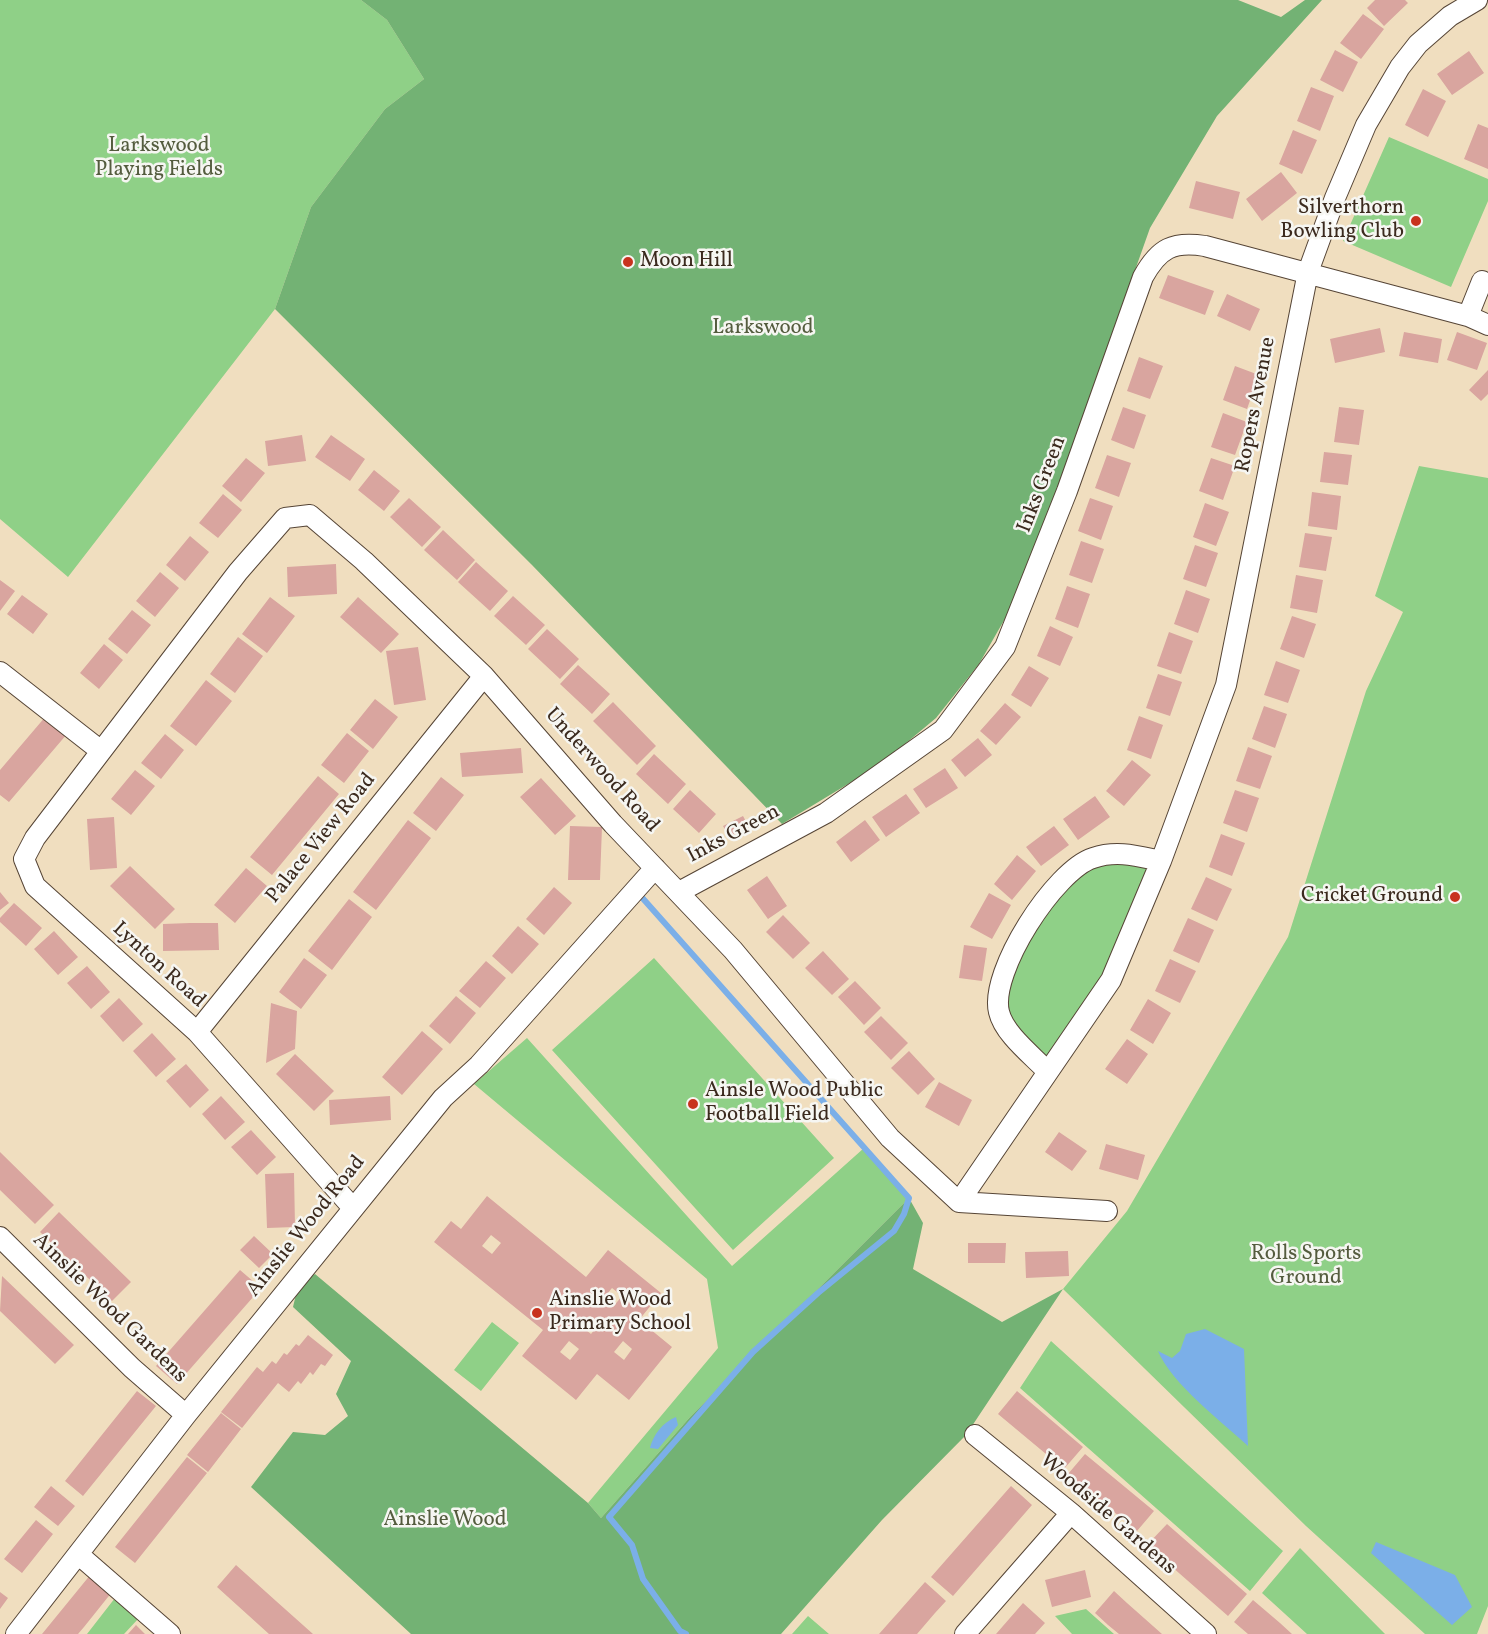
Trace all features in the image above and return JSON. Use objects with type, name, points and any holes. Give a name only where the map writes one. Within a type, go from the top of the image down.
[{"type":"street","name":"Ropers Avenue","points":[[959,1202],[1111,980],[1161,861],[1226,685],[1308,272],[1335,198],[1382,95],[1418,44],[1450,16],[1477,0]]},
{"type":"street","name":"Inks Green","points":[[679,892],[826,813],[943,730],[1005,646],[1067,491],[1143,277],[1152,260],[1168,248],[1185,243],[1308,272],[1468,316],[1488,325]]},
{"type":"street","points":[[1468,316],[1482,281]]},
{"type":"street","name":"Underwood Road","points":[[101,751],[238,572],[285,518],[310,515],[364,561],[484,676],[613,824],[733,950],[890,1138],[959,1202]]},
{"type":"street","points":[[0,672],[101,751]]},
{"type":"street","name":"Palace View Road","points":[[197,1032],[484,676]]},
{"type":"street","name":"Lynton Road","points":[[101,751],[35,838],[24,859],[35,886],[197,1032],[352,1208]]},
{"type":"street","points":[[1048,1072],[1010,1031],[999,1012],[999,991],[1021,932],[1055,887],[1091,858],[1118,852],[1161,861]]},
{"type":"street","name":"Ainslie Wood Road","points":[[16,1634],[186,1415],[443,1098],[479,1065],[656,868]]},
{"type":"street","points":[[959,1202],[1107,1211]]},
{"type":"street","name":"Ainslie Wood Gardens","points":[[0,1237],[132,1368],[186,1415]]},
{"type":"street","name":"Woodside Gardens","points":[[975,1435],[1071,1513],[1206,1634]]},
{"type":"street","points":[[965,1634],[1071,1513]]},
{"type":"street","points":[[78,1554],[170,1634]]},
{"type":"green space","name":"Larkswood Playing Fields","points":[[0,0],[361,0],[387,20],[424,79],[385,109],[311,207],[275,309],[68,577],[0,519]]},
{"type":"green space","name":"Larkswood","points":[[361,0],[1238,0],[1281,17],[1305,0],[1322,0],[1217,116],[1150,228],[1022,589],[979,664],[936,718],[881,764],[782,824],[532,565],[275,309],[311,207],[385,109],[424,79],[387,20]]},
{"type":"green space","name":"Silverthorn Bowling Club","points":[[1389,137],[1488,179],[1488,201],[1451,287],[1343,241]]},
{"type":"green space","name":"Rolls Sports Ground","points":[[1419,466],[1488,478],[1488,1606],[1477,1634],[1425,1634],[1306,1526],[1063,1289],[1127,1211],[1288,937],[1366,691],[1403,612],[1375,596]]},
{"type":"green space","points":[[1091,858],[1161,861],[1111,980],[1048,1072],[999,1012],[1021,932]]},
{"type":"green space","name":"Ainsle Wood Public Football Field","points":[[654,958],[834,1158],[733,1250],[552,1050]]},
{"type":"green space","points":[[527,1038],[732,1266],[864,1148],[909,1198],[690,1417],[601,1518],[588,1503],[718,1348],[707,1279],[474,1084]]},
{"type":"green space","name":"Ainslie Wood","points":[[909,1198],[923,1223],[913,1269],[1002,1322],[1063,1289],[966,1435],[882,1520],[781,1634],[411,1634],[251,1487],[293,1432],[325,1435],[348,1416],[336,1394],[351,1361],[293,1307],[298,1286],[315,1274],[588,1503],[601,1518],[690,1417]]},
{"type":"green space","points":[[492,1322],[519,1343],[481,1391],[454,1370]]},
{"type":"green space","points":[[1051,1341],[1283,1551],[1250,1591],[1020,1388]]},
{"type":"green space","points":[[1300,1548],[1385,1634],[1307,1634],[1262,1593]]},
{"type":"green space","points":[[115,1598],[139,1618],[124,1634],[87,1634]]},
{"type":"green space","points":[[1086,1609],[1114,1634],[1072,1634],[1055,1616]]},
{"type":"green space","points":[[808,1616],[829,1634],[792,1634]]},
{"type":"water","points":[[1205,1329],[1244,1349],[1248,1446],[1185,1389],[1158,1351],[1172,1358],[1180,1351],[1186,1334]]},
{"type":"water","points":[[676,1417],[678,1425],[658,1449],[650,1448],[659,1430]]},
{"type":"water","points":[[1376,1542],[1455,1575],[1472,1607],[1452,1625],[1371,1553]]},
{"type":"building","points":[[1375,0],[1405,0],[1408,3],[1384,26],[1367,8]]},
{"type":"building","points":[[1363,14],[1384,29],[1361,59],[1340,43]]},
{"type":"building","points":[[1335,50],[1358,62],[1343,92],[1320,80]]},
{"type":"building","points":[[1469,51],[1484,73],[1452,95],[1437,74]]},
{"type":"building","points":[[1311,87],[1334,96],[1320,131],[1297,121]]},
{"type":"building","points":[[1423,89],[1446,101],[1428,137],[1405,125]]},
{"type":"building","points":[[1478,124],[1488,128],[1488,169],[1464,159]]},
{"type":"building","points":[[1293,130],[1317,140],[1302,174],[1279,164]]},
{"type":"building","points":[[1281,172],[1297,193],[1262,221],[1246,199]]},
{"type":"building","points":[[1196,181],[1240,192],[1233,219],[1189,208]]},
{"type":"building","points":[[1168,275],[1214,291],[1205,315],[1159,298]]},
{"type":"building","points":[[1227,294],[1260,309],[1250,331],[1217,316]]},
{"type":"building","points":[[1380,328],[1385,352],[1335,363],[1330,339]]},
{"type":"building","points":[[1404,332],[1442,339],[1438,363],[1399,356]]},
{"type":"building","points":[[1457,332],[1487,343],[1477,370],[1447,360]]},
{"type":"building","points":[[1139,357],[1163,366],[1150,399],[1127,391]]},
{"type":"building","points":[[1235,366],[1259,375],[1247,409],[1223,400]]},
{"type":"building","points":[[1488,370],[1488,394],[1481,401],[1469,390]]},
{"type":"building","points":[[1123,407],[1146,415],[1134,449],[1111,440]]},
{"type":"building","points":[[1339,407],[1364,410],[1359,445],[1334,442]]},
{"type":"building","points":[[1223,413],[1247,422],[1235,455],[1211,447]]},
{"type":"building","points":[[302,435],[306,461],[268,466],[265,441]]},
{"type":"building","points":[[331,435],[365,459],[350,481],[315,457]]},
{"type":"building","points":[[1324,452],[1352,455],[1348,485],[1320,482]]},
{"type":"building","points":[[1107,455],[1131,463],[1119,497],[1095,488]]},
{"type":"building","points":[[246,458],[265,473],[241,502],[222,486]]},
{"type":"building","points":[[1211,458],[1235,466],[1223,500],[1199,491]]},
{"type":"building","points":[[374,470],[400,491],[384,511],[358,490]]},
{"type":"building","points":[[1312,492],[1341,496],[1337,530],[1308,526]]},
{"type":"building","points":[[223,494],[242,510],[218,538],[199,523]]},
{"type":"building","points":[[409,498],[441,527],[422,547],[390,517]]},
{"type":"building","points":[[1090,498],[1113,506],[1101,540],[1078,531]]},
{"type":"building","points":[[1205,503],[1229,512],[1216,546],[1193,537]]},
{"type":"building","points":[[443,530],[475,560],[457,580],[424,550]]},
{"type":"building","points":[[1305,533],[1332,537],[1326,571],[1299,567]]},
{"type":"building","points":[[190,536],[209,552],[185,581],[166,565]]},
{"type":"building","points":[[1081,541],[1104,549],[1092,583],[1069,575]]},
{"type":"building","points":[[1195,545],[1218,553],[1206,587],[1183,579]]},
{"type":"building","points":[[476,562],[508,591],[490,611],[458,582]]},
{"type":"building","points":[[336,564],[337,594],[288,597],[287,567]]},
{"type":"building","points":[[160,572],[179,588],[155,617],[136,601]]},
{"type":"building","points":[[1296,575],[1323,580],[1317,613],[1290,608]]},
{"type":"building","points":[[0,580],[15,591],[0,611]]},
{"type":"building","points":[[1067,586],[1090,594],[1078,628],[1055,619]]},
{"type":"building","points":[[1186,590],[1210,599],[1198,633],[1174,624]]},
{"type":"building","points":[[22,595],[48,614],[33,634],[7,614]]},
{"type":"building","points":[[513,596],[545,625],[526,645],[494,616]]},
{"type":"building","points":[[270,597],[295,616],[267,653],[242,634]]},
{"type":"building","points":[[358,597],[399,634],[381,653],[340,617]]},
{"type":"building","points":[[132,610],[151,625],[127,654],[108,639]]},
{"type":"building","points":[[1292,616],[1316,624],[1304,658],[1280,649]]},
{"type":"building","points":[[1050,626],[1073,637],[1060,666],[1037,656]]},
{"type":"building","points":[[547,629],[579,659],[560,679],[528,649]]},
{"type":"building","points":[[1169,632],[1193,641],[1181,674],[1157,666]]},
{"type":"building","points":[[238,637],[263,656],[235,693],[210,674]]},
{"type":"building","points":[[104,644],[123,660],[99,689],[80,673]]},
{"type":"building","points":[[418,647],[426,700],[394,705],[386,651]]},
{"type":"building","points":[[1276,661],[1300,670],[1288,703],[1264,695]]},
{"type":"building","points":[[578,665],[610,694],[592,714],[560,684]]},
{"type":"building","points":[[1029,666],[1049,678],[1031,707],[1011,695]]},
{"type":"building","points":[[1158,674],[1182,682],[1170,716],[1146,708]]},
{"type":"building","points":[[206,680],[232,701],[196,746],[170,726]]},
{"type":"building","points":[[375,699],[398,717],[373,749],[350,730]]},
{"type":"building","points":[[613,702],[656,746],[637,765],[593,721]]},
{"type":"building","points":[[1005,703],[1021,717],[996,745],[980,731]]},
{"type":"building","points":[[1264,706],[1287,714],[1275,748],[1252,739]]},
{"type":"building","points":[[46,716],[67,734],[9,802],[0,795],[0,770]]},
{"type":"building","points":[[1139,716],[1163,725],[1151,759],[1127,750]]},
{"type":"building","points":[[347,733],[369,751],[344,783],[321,765]]},
{"type":"building","points":[[165,734],[184,750],[161,779],[141,763]]},
{"type":"building","points":[[978,738],[992,755],[965,777],[951,760]]},
{"type":"building","points":[[1248,747],[1272,756],[1260,789],[1236,781]]},
{"type":"building","points":[[521,748],[523,773],[462,777],[460,753]]},
{"type":"building","points":[[654,754],[686,784],[668,804],[636,774]]},
{"type":"building","points":[[1132,760],[1151,775],[1124,806],[1106,791]]},
{"type":"building","points":[[945,768],[958,788],[926,808],[913,789]]},
{"type":"building","points":[[135,770],[155,786],[131,815],[111,799]]},
{"type":"building","points":[[318,776],[339,794],[272,875],[250,857]]},
{"type":"building","points":[[441,777],[464,795],[436,831],[413,813]]},
{"type":"building","points":[[541,778],[576,816],[555,835],[520,797]]},
{"type":"building","points":[[690,790],[716,814],[699,833],[673,809]]},
{"type":"building","points":[[1235,790],[1259,798],[1247,832],[1223,823]]},
{"type":"building","points":[[906,794],[920,813],[886,837],[872,817]]},
{"type":"building","points":[[1095,796],[1110,817],[1078,840],[1063,819]]},
{"type":"building","points":[[743,816],[749,827],[729,837],[723,826]]},
{"type":"building","points":[[114,817],[117,868],[90,870],[87,819]]},
{"type":"building","points":[[408,820],[431,838],[376,910],[353,892]]},
{"type":"building","points":[[865,820],[880,840],[851,862],[836,842]]},
{"type":"building","points":[[570,826],[602,827],[600,880],[568,880]]},
{"type":"building","points":[[1054,826],[1069,845],[1041,866],[1026,847]]},
{"type":"building","points":[[1221,834],[1245,843],[1232,876],[1209,867]]},
{"type":"building","points":[[1017,855],[1036,871],[1012,900],[994,884]]},
{"type":"building","points":[[130,866],[175,909],[155,929],[110,886]]},
{"type":"building","points":[[246,868],[267,886],[235,923],[214,905]]},
{"type":"building","points":[[767,876],[787,906],[768,919],[747,890]]},
{"type":"building","points":[[1206,877],[1232,889],[1217,921],[1191,909]]},
{"type":"building","points":[[554,887],[572,903],[544,935],[526,919]]},
{"type":"building","points":[[0,892],[9,903],[0,910]]},
{"type":"building","points":[[989,893],[1011,905],[992,939],[970,927]]},
{"type":"building","points":[[349,899],[372,917],[332,970],[308,951]]},
{"type":"building","points":[[14,903],[42,928],[26,946],[0,922],[0,918]]},
{"type":"building","points":[[783,915],[810,943],[793,959],[766,932]]},
{"type":"building","points":[[1188,918],[1214,930],[1199,963],[1173,951]]},
{"type":"building","points":[[218,923],[219,950],[163,951],[163,924]]},
{"type":"building","points":[[518,926],[539,944],[512,974],[492,956]]},
{"type":"building","points":[[54,931],[78,957],[58,975],[34,949]]},
{"type":"building","points":[[964,945],[987,948],[982,981],[959,978]]},
{"type":"building","points":[[823,951],[849,979],[832,995],[805,968]]},
{"type":"building","points":[[304,958],[327,975],[301,1009],[279,992]]},
{"type":"building","points":[[1170,959],[1196,971],[1180,1003],[1155,991]]},
{"type":"building","points":[[486,961],[506,978],[480,1008],[459,991]]},
{"type":"building","points":[[87,966],[110,992],[91,1009],[67,983]]},
{"type":"building","points":[[855,981],[881,1008],[864,1025],[838,997]]},
{"type":"building","points":[[456,996],[476,1013],[450,1044],[429,1026]]},
{"type":"building","points":[[119,998],[143,1024],[123,1042],[100,1016]]},
{"type":"building","points":[[1148,999],[1171,1013],[1153,1044],[1130,1030]]},
{"type":"building","points":[[271,1003],[297,1011],[295,1049],[266,1063]]},
{"type":"building","points":[[881,1016],[908,1043],[891,1060],[864,1032]]},
{"type":"building","points":[[422,1031],[443,1049],[402,1095],[382,1077]]},
{"type":"building","points":[[152,1033],[176,1059],[156,1077],[133,1051]]},
{"type":"building","points":[[1127,1039],[1148,1054],[1127,1084],[1105,1069]]},
{"type":"building","points":[[909,1051],[935,1079],[918,1095],[891,1068]]},
{"type":"building","points":[[295,1054],[334,1091],[314,1111],[276,1074]]},
{"type":"building","points":[[186,1064],[209,1090],[190,1108],[166,1081]]},
{"type":"building","points":[[939,1082],[972,1100],[959,1126],[925,1107]]},
{"type":"building","points":[[221,1096],[245,1122],[225,1140],[202,1114]]},
{"type":"building","points":[[390,1096],[391,1120],[330,1125],[329,1100]]},
{"type":"building","points":[[251,1130],[276,1157],[257,1175],[231,1147]]},
{"type":"building","points":[[1059,1132],[1087,1151],[1072,1171],[1045,1152]]},
{"type":"building","points":[[1106,1144],[1145,1155],[1138,1180],[1099,1169]]},
{"type":"building","points":[[0,1152],[54,1205],[35,1224],[0,1190]]},
{"type":"building","points":[[294,1173],[295,1227],[267,1228],[265,1174]]},
{"type":"building","name":"Ainslie Wood Primary School","points":[[487,1196],[586,1277],[608,1250],[661,1293],[639,1320],[672,1347],[629,1400],[597,1374],[576,1400],[522,1356],[543,1330],[434,1242],[451,1221],[461,1229]],"holes":[[[491,1235],[501,1243],[492,1254],[482,1246]],[[612,1288],[622,1296],[613,1307],[603,1299]],[[590,1316],[600,1323],[591,1334],[581,1326]],[[569,1341],[579,1349],[570,1360],[560,1352]],[[623,1341],[632,1349],[624,1360],[614,1352]]]},
{"type":"building","points":[[59,1212],[131,1282],[112,1301],[40,1232]]},
{"type":"building","points":[[254,1236],[273,1254],[259,1268],[240,1250]]},
{"type":"building","points":[[968,1243],[1006,1243],[1005,1263],[968,1263]]},
{"type":"building","points":[[1068,1251],[1069,1276],[1026,1278],[1025,1252]]},
{"type":"building","points":[[240,1270],[261,1288],[177,1384],[156,1366]]},
{"type":"building","points":[[2,1276],[74,1345],[55,1364],[0,1311]]},
{"type":"building","points":[[308,1335],[333,1355],[325,1366],[321,1364],[313,1375],[310,1372],[301,1384],[298,1381],[289,1392],[278,1383],[242,1428],[221,1412],[257,1367],[263,1372],[272,1361],[276,1364],[284,1353],[287,1355],[296,1344],[299,1346]]},
{"type":"building","points":[[137,1391],[156,1406],[83,1496],[65,1481]]},
{"type":"building","points":[[1017,1391],[1083,1447],[1064,1469],[998,1414]]},
{"type":"building","points":[[221,1413],[241,1429],[208,1472],[187,1455]]},
{"type":"building","points":[[1085,1454],[1154,1511],[1137,1531],[1068,1474]]},
{"type":"building","points":[[187,1457],[207,1473],[135,1563],[115,1547]]},
{"type":"building","points":[[51,1486],[75,1506],[58,1526],[34,1507]]},
{"type":"building","points":[[1011,1486],[1032,1505],[953,1596],[931,1577]]},
{"type":"building","points":[[36,1520],[53,1534],[22,1573],[4,1559]]},
{"type":"building","points":[[1167,1524],[1247,1594],[1228,1616],[1147,1545]]},
{"type":"building","points":[[236,1565],[313,1634],[269,1634],[217,1587]]},
{"type":"building","points":[[1085,1570],[1091,1597],[1052,1607],[1045,1580]]},
{"type":"building","points":[[91,1574],[112,1592],[84,1627],[78,1634],[42,1634]]},
{"type":"building","points":[[925,1582],[946,1601],[917,1634],[879,1634]]},
{"type":"building","points":[[1114,1591],[1162,1634],[1119,1634],[1108,1625],[1095,1613]]},
{"type":"building","points":[[0,1592],[8,1598],[0,1609]]},
{"type":"building","points":[[1253,1600],[1292,1634],[1248,1634],[1234,1622]]},
{"type":"building","points":[[1023,1603],[1045,1623],[1035,1634],[996,1634]]},
{"type":"building","points":[[136,1625],[145,1634],[128,1634]]},
{"type":"waterway","points":[[638,893],[909,1198],[904,1214],[894,1231],[818,1293],[753,1352],[609,1517],[632,1545],[643,1579],[680,1631],[686,1634]]},
{"type":"place","name":"Silverthorn Bowling Club","points":[[1416,221]]},
{"type":"place","name":"Moon Hill","points":[[628,262]]},
{"type":"place","name":"Cricket Ground","points":[[1455,897]]},
{"type":"place","name":"Ainsle Wood Public Football Field","points":[[693,1104]]},
{"type":"place","name":"Ainslie Wood Primary School","points":[[537,1313]]}]
